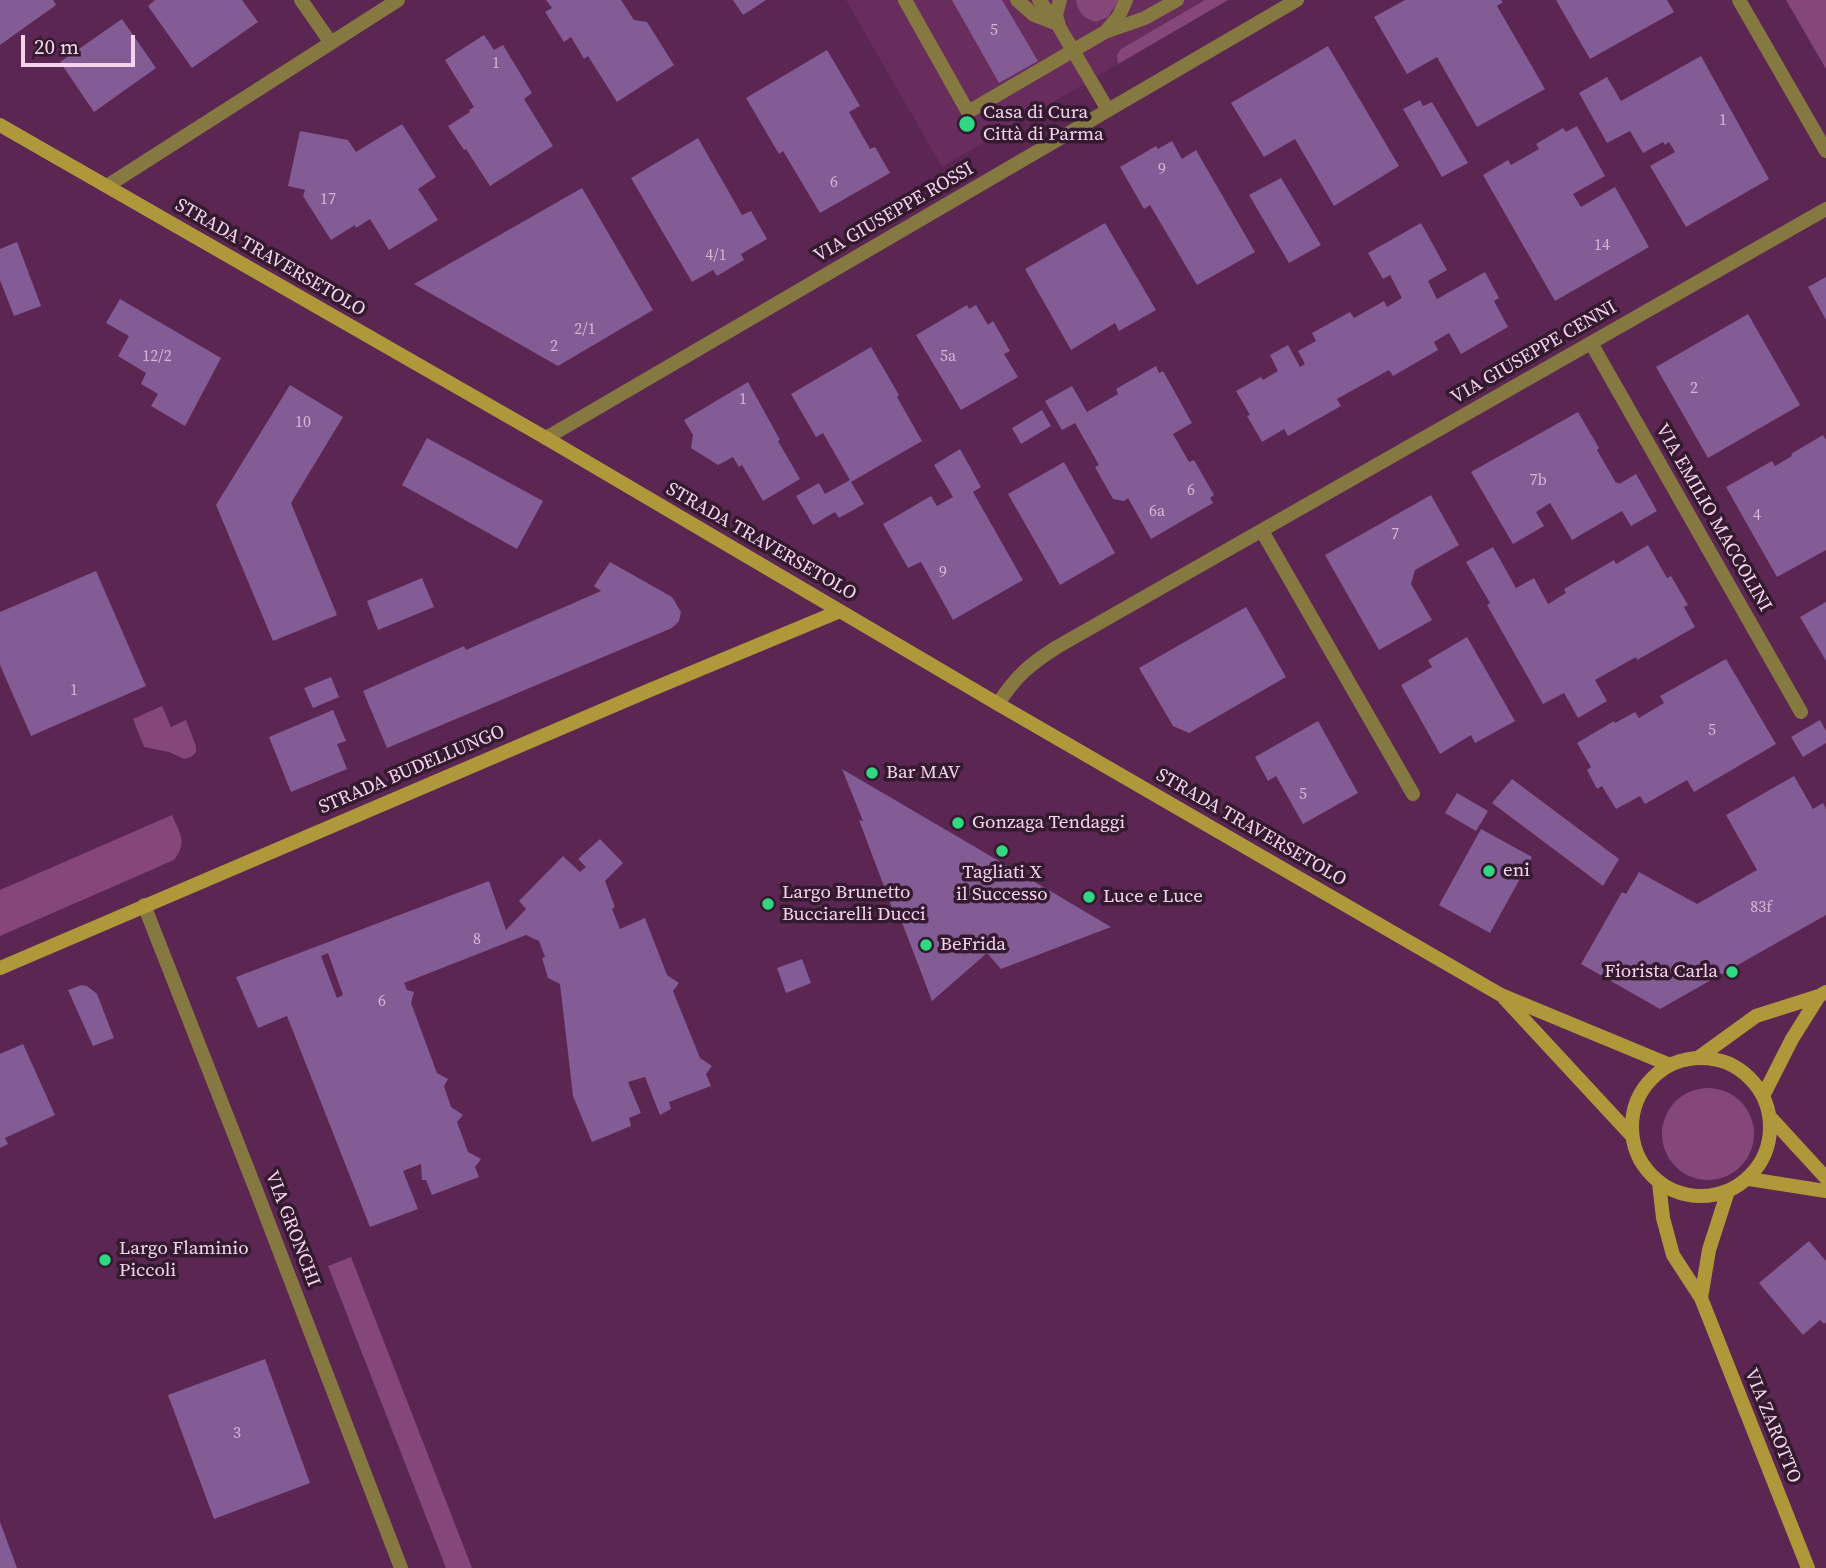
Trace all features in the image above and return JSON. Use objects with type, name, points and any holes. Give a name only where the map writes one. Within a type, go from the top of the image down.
[{"type":"main road","name":"STRADA TRAVERSETOLO","points":[[0,125],[546,438],[1501,995],[1670,1065]]},
{"type":"main road","name":"STRADA BUDELLUNGO","points":[[0,968],[637,695],[841,611]]},
{"type":"main road","points":[[1698,1058],[1756,1016],[1823,994]]},
{"type":"main road","points":[[1763,1096],[1792,1039],[1823,994]]},
{"type":"main road","name":"STRADA TRAVERSETOLO","points":[[1501,995],[1632,1136]]},
{"type":"main road","points":[[1698,1058],[1736,1067],[1747,1075],[1763,1096],[1770,1117],[1770,1138],[1764,1157],[1749,1179],[1728,1191],[1710,1196],[1675,1192],[1659,1183],[1641,1162],[1632,1136],[1633,1115],[1639,1095],[1652,1078],[1670,1065],[1698,1058]]},
{"type":"main road","points":[[1770,1117],[1826,1178]]},
{"type":"main road","points":[[1749,1179],[1826,1191]]},
{"type":"main road","name":"VIA ZAROTTO","points":[[1659,1183],[1663,1218],[1673,1255],[1701,1298],[1808,1568]]},
{"type":"main road","points":[[1701,1298],[1709,1250],[1728,1191]]},
{"type":"street","points":[[300,0],[331,43]]},
{"type":"street","points":[[107,186],[398,0]]},
{"type":"street","points":[[905,0],[968,112],[1105,32],[1113,25],[1126,0]]},
{"type":"street","points":[[1017,0],[1028,12],[1051,20],[1060,29]]},
{"type":"street","points":[[1039,0],[1060,29],[1108,110]]},
{"type":"street","points":[[1059,0],[1056,15],[1060,29]]},
{"type":"street","points":[[1105,32],[1145,18],[1177,0]]},
{"type":"street","name":"VIA GIUSEPPE ROSSI","points":[[546,438],[1297,0]]},
{"type":"street","points":[[1739,0],[1826,151]]},
{"type":"street","name":"VIA GIUSEPPE CENNI","points":[[998,704],[1015,679],[1034,662],[1826,209]]},
{"type":"street","name":"VIA EMILIO MACCOLINI","points":[[1591,343],[1801,712]]},
{"type":"street","points":[[1262,531],[1413,794]]},
{"type":"street","name":"VIA GRONCHI","points":[[144,905],[401,1568]]},
{"type":"shaded area","name":"Casa di Cura Città di Parma","points":[[846,0],[1228,0],[942,167]]},
{"type":"shaded area","points":[[1076,0],[1119,0],[1108,17],[1096,22],[1082,14]]},
{"type":"shaded area","points":[[1205,0],[1228,0],[1118,64],[1117,55],[1121,49]]},
{"type":"shaded area","points":[[1786,0],[1826,0],[1826,69]]},
{"type":"shaded area","points":[[162,706],[171,727],[186,720],[196,746],[196,752],[191,757],[184,759],[169,752],[144,747],[133,719]]},
{"type":"shaded area","points":[[172,815],[182,843],[174,860],[0,936],[0,890]]},
{"type":"shaded area","points":[[1699,1088],[1717,1088],[1734,1095],[1747,1108],[1754,1125],[1754,1143],[1747,1160],[1734,1173],[1717,1180],[1699,1180],[1682,1173],[1669,1160],[1662,1143],[1662,1125],[1669,1108],[1682,1095]]},
{"type":"shaded area","points":[[351,1257],[472,1568],[446,1568],[328,1266]]},
{"type":"building","points":[[0,0],[53,0],[56,5],[0,45]]},
{"type":"building","points":[[155,0],[242,0],[258,22],[192,68],[148,6]]},
{"type":"building","points":[[546,0],[621,0],[634,20],[647,22],[674,65],[617,102],[588,56],[584,59],[571,37],[564,42],[545,12],[552,8]]},
{"type":"building","points":[[733,0],[766,0],[743,15]]},
{"type":"building","points":[[952,0],[1002,0],[1038,61],[999,83]]},
{"type":"building","points":[[1405,0],[1501,0],[1503,2],[1497,6],[1545,89],[1477,127],[1437,57],[1407,74],[1374,17]]},
{"type":"building","points":[[1556,0],[1667,0],[1674,12],[1590,59]]},
{"type":"building","points":[[122,19],[156,68],[94,112],[60,62]]},
{"type":"building","points":[[484,35],[494,50],[503,45],[532,93],[524,99],[553,146],[490,186],[448,126],[474,107],[445,60]]},
{"type":"building","points":[[1328,46],[1399,166],[1334,206],[1295,139],[1264,157],[1231,103]]},
{"type":"building","points":[[827,50],[860,106],[849,112],[870,149],[875,147],[890,173],[820,213],[783,151],[779,154],[746,98]]},
{"type":"building","points":[[1701,56],[1769,179],[1686,227],[1650,166],[1675,152],[1669,142],[1665,145],[1663,142],[1643,153],[1630,131],[1607,143],[1579,93],[1607,77],[1621,101]]},
{"type":"building","points":[[1420,100],[1423,106],[1432,102],[1468,163],[1442,177],[1403,109]]},
{"type":"building","points":[[402,124],[436,177],[418,189],[438,220],[389,250],[370,219],[331,240],[303,196],[305,190],[288,186],[300,131],[348,140],[356,152]]},
{"type":"building","points":[[1577,126],[1605,176],[1573,194],[1581,207],[1615,187],[1649,247],[1555,301],[1483,175],[1508,160],[1511,165],[1539,149],[1536,144],[1563,128],[1566,132]]},
{"type":"building","points":[[698,138],[742,215],[751,211],[767,239],[741,254],[744,260],[717,276],[713,270],[692,282],[631,178]]},
{"type":"building","points":[[1172,141],[1182,159],[1196,150],[1255,252],[1197,285],[1150,205],[1144,209],[1120,167],[1156,146],[1158,149]]},
{"type":"building","points":[[1281,178],[1321,245],[1289,263],[1249,195]]},
{"type":"building","points":[[582,188],[653,310],[558,366],[414,284]]},
{"type":"building","points":[[1105,223],[1156,310],[1119,331],[1115,323],[1071,350],[1025,269]]},
{"type":"building","points":[[1421,223],[1447,270],[1428,281],[1437,299],[1485,272],[1499,298],[1494,301],[1508,327],[1461,354],[1449,333],[1434,342],[1438,350],[1393,376],[1389,370],[1337,399],[1341,406],[1288,436],[1284,429],[1262,442],[1236,391],[1278,371],[1270,355],[1288,345],[1300,367],[1305,364],[1298,351],[1316,341],[1312,333],[1350,312],[1354,318],[1384,301],[1387,307],[1402,298],[1390,275],[1383,279],[1368,253]]},
{"type":"building","points":[[17,242],[41,306],[14,316],[0,280],[0,249]]},
{"type":"building","points":[[1826,277],[1826,320],[1808,287]]},
{"type":"building","points":[[120,299],[221,358],[185,426],[151,406],[158,394],[141,384],[146,373],[118,356],[129,336],[106,323]]},
{"type":"building","points":[[967,305],[969,309],[976,305],[988,325],[993,321],[1010,351],[1004,354],[1018,377],[961,410],[916,335]]},
{"type":"building","points":[[1748,314],[1800,405],[1708,458],[1656,367]]},
{"type":"building","points":[[871,347],[922,441],[851,482],[864,504],[839,518],[835,512],[813,525],[796,496],[819,483],[825,494],[850,480],[823,433],[816,437],[791,394]]},
{"type":"building","points":[[1156,366],[1159,373],[1163,371],[1192,423],[1173,434],[1189,462],[1194,460],[1214,495],[1210,498],[1213,503],[1151,539],[1128,498],[1124,501],[1113,499],[1095,467],[1099,465],[1075,423],[1062,430],[1045,401],[1072,386],[1087,412],[1118,394],[1116,389]]},
{"type":"building","points":[[748,382],[800,479],[763,501],[742,465],[739,467],[733,457],[718,465],[691,448],[693,435],[684,420]]},
{"type":"building","points":[[290,385],[343,417],[291,503],[337,615],[273,641],[216,505]]},
{"type":"building","points":[[1042,410],[1051,426],[1021,444],[1012,428]]},
{"type":"building","points":[[1578,412],[1616,483],[1619,484],[1636,474],[1657,511],[1631,526],[1622,511],[1572,540],[1550,503],[1536,512],[1544,526],[1513,544],[1471,472]]},
{"type":"building","points":[[1823,435],[1826,440],[1826,550],[1777,577],[1726,487],[1772,461],[1775,466]]},
{"type":"building","points":[[427,438],[543,501],[517,549],[402,485]]},
{"type":"building","points":[[960,449],[981,487],[973,492],[1023,580],[953,620],[921,562],[908,568],[883,524],[931,496],[937,506],[953,497],[934,465]]},
{"type":"building","points":[[1064,462],[1115,553],[1060,585],[1008,494]]},
{"type":"building","points":[[1431,495],[1459,545],[1415,570],[1411,584],[1432,620],[1379,650],[1325,555]]},
{"type":"building","points":[[1648,545],[1667,578],[1671,576],[1688,605],[1684,607],[1695,627],[1595,680],[1607,701],[1578,718],[1564,693],[1543,704],[1466,562],[1493,547],[1516,588],[1534,578],[1548,604],[1566,593],[1564,589],[1614,560],[1616,564]]},
{"type":"building","points":[[610,562],[672,597],[681,612],[679,621],[672,628],[387,748],[363,691],[464,646],[466,650],[601,591],[594,586]]},
{"type":"building","points":[[96,571],[146,686],[31,736],[0,665],[0,612]]},
{"type":"building","points":[[422,578],[434,607],[378,630],[367,601]]},
{"type":"building","points":[[1826,602],[1826,661],[1800,617]]},
{"type":"building","points":[[1246,607],[1286,677],[1189,733],[1173,726],[1139,668]]},
{"type":"building","points":[[1467,637],[1515,721],[1475,743],[1471,735],[1440,754],[1401,685],[1432,667],[1428,660]]},
{"type":"building","points":[[1726,659],[1776,744],[1694,792],[1687,780],[1645,804],[1640,796],[1616,809],[1602,786],[1597,789],[1587,770],[1591,767],[1577,743],[1635,712],[1639,718],[1664,703],[1660,696]]},
{"type":"building","points":[[331,677],[339,697],[313,708],[304,688]]},
{"type":"building","points":[[333,710],[346,741],[337,744],[347,769],[291,792],[269,737]]},
{"type":"building","points":[[1820,720],[1826,731],[1826,743],[1803,757],[1791,737]]},
{"type":"building","points":[[1318,721],[1358,793],[1303,824],[1276,776],[1268,781],[1255,757]]},
{"type":"building","points":[[842,769],[1111,927],[1001,969],[987,953],[932,1001],[898,912],[894,913]]},
{"type":"building","points":[[1794,776],[1813,809],[1823,803],[1826,809],[1826,915],[1660,1009],[1581,964],[1622,892],[1626,894],[1639,872],[1697,904],[1757,870],[1726,815]]},
{"type":"building","points":[[1512,779],[1619,859],[1603,886],[1492,803]]},
{"type":"building","points":[[1457,793],[1488,811],[1476,831],[1445,813]]},
{"type":"building","points":[[1481,829],[1532,857],[1490,933],[1439,905]]},
{"type":"building","points":[[600,839],[623,863],[605,881],[615,907],[612,909],[620,929],[645,918],[667,975],[679,983],[673,991],[700,1058],[712,1066],[706,1074],[711,1086],[669,1102],[671,1109],[660,1115],[645,1077],[628,1082],[641,1113],[629,1118],[631,1126],[592,1142],[573,1096],[560,984],[548,978],[539,941],[526,935],[404,983],[407,990],[414,992],[411,1003],[437,1073],[448,1079],[444,1086],[451,1107],[463,1115],[457,1122],[468,1152],[481,1159],[475,1167],[479,1177],[432,1195],[426,1180],[422,1180],[421,1164],[403,1171],[418,1209],[370,1227],[287,1016],[258,1028],[236,977],[489,881],[506,930],[526,909],[519,901],[563,856],[580,872],[586,867],[578,859]],"holes":[[[328,953],[343,995],[337,998],[321,956]]]},
{"type":"building","points":[[802,959],[811,983],[786,993],[777,968]]},
{"type":"building","points":[[82,985],[97,994],[114,1038],[93,1046],[68,990]]},
{"type":"building","points":[[23,1044],[55,1115],[5,1138],[8,1144],[0,1148],[0,1054]]},
{"type":"building","points":[[1809,1241],[1826,1261],[1826,1322],[1824,1324],[1820,1320],[1803,1335],[1759,1283]]},
{"type":"building","points":[[265,1359],[310,1483],[214,1519],[168,1395]]},
{"type":"building","points":[[0,1522],[17,1568],[0,1568]]},
{"type":"place","name":"Casa di Cura Città di Parma","points":[[967,124]]},
{"type":"place","name":"Bar MAV","points":[[872,773]]},
{"type":"place","name":"Gonzaga Tendaggi","points":[[958,823]]},
{"type":"place","name":"Tagliati X il Successo","points":[[1002,851]]},
{"type":"place","name":"eni","points":[[1489,871]]},
{"type":"place","name":"Luce e Luce","points":[[1089,897]]},
{"type":"place","name":"Largo Brunetto Bucciarelli Ducci","points":[[768,904]]},
{"type":"place","name":"BeFrida","points":[[926,945]]},
{"type":"place","name":"Fiorista Carla","points":[[1732,972]]},
{"type":"place","name":"Largo Flaminio Piccoli","points":[[105,1260]]}]
